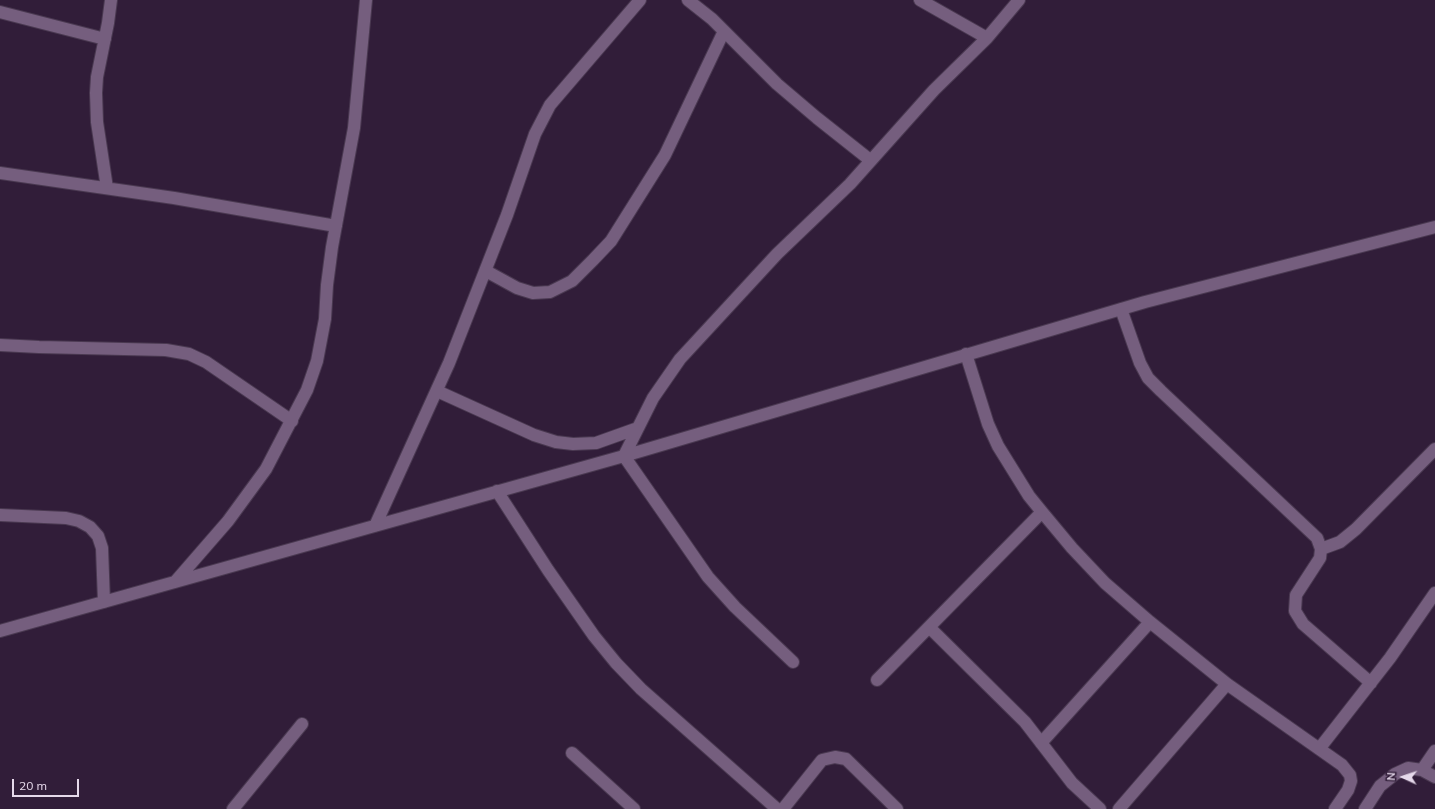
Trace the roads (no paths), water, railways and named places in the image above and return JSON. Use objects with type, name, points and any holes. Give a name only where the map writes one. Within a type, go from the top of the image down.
[{"type":"street","points":[[107,188],[97,122],[96,93],[97,77],[105,40],[111,0]]},
{"type":"street","points":[[175,582],[237,510],[266,468],[307,390],[317,361],[325,319],[327,285],[336,226],[354,128],[366,0]]},
{"type":"street","points":[[375,526],[437,391],[486,270],[536,134],[550,105],[640,0]]},
{"type":"street","points":[[688,0],[712,19],[777,84],[816,118],[870,160]]},
{"type":"street","points":[[920,0],[987,38]]},
{"type":"street","points":[[624,456],[653,398],[680,359],[777,254],[850,184],[934,90],[987,38],[1019,0]]},
{"type":"street","points":[[0,12],[105,40]]},
{"type":"street","points":[[486,270],[517,288],[533,293],[550,292],[572,281],[611,242],[665,155],[724,31]]},
{"type":"street","points":[[0,173],[174,198],[336,226]]},
{"type":"street","points":[[0,631],[624,456],[1121,309],[1435,227]]},
{"type":"street","points":[[1121,309],[1140,363],[1148,378],[1317,538],[1321,548],[1320,558],[1296,595],[1295,610],[1303,624],[1371,683]]},
{"type":"street","points":[[0,345],[166,350],[189,354],[206,362],[292,421]]},
{"type":"street","points":[[966,354],[988,424],[998,446],[1029,496],[1072,548],[1105,583],[1150,622],[1228,684],[1342,765],[1350,775],[1351,781],[1348,790],[1335,809]]},
{"type":"street","points":[[437,391],[534,435],[556,442],[573,444],[596,443],[638,428]]},
{"type":"street","points":[[1321,548],[1340,542],[1356,529],[1435,449]]},
{"type":"street","points":[[624,456],[708,577],[734,607],[793,662]]},
{"type":"street","points":[[497,491],[552,576],[594,636],[616,663],[641,689],[777,809]]},
{"type":"street","points":[[877,680],[1042,512]]},
{"type":"street","points":[[0,515],[66,518],[79,521],[90,527],[98,536],[102,548],[104,602]]},
{"type":"street","points":[[1319,749],[1418,620],[1435,593]]},
{"type":"street","points":[[1041,743],[1150,622]]},
{"type":"street","points":[[929,627],[1025,722],[1072,783],[1100,809]]},
{"type":"street","points":[[1119,809],[1228,684]]},
{"type":"street","points":[[233,809],[302,724]]},
{"type":"street","points":[[1422,770],[1435,751]]},
{"type":"street","points":[[572,753],[634,809]]},
{"type":"street","points":[[783,809],[822,760],[834,757],[846,759],[898,809]]},
{"type":"street","points":[[1365,809],[1380,786],[1395,774],[1408,768],[1422,770],[1435,777]]}]
